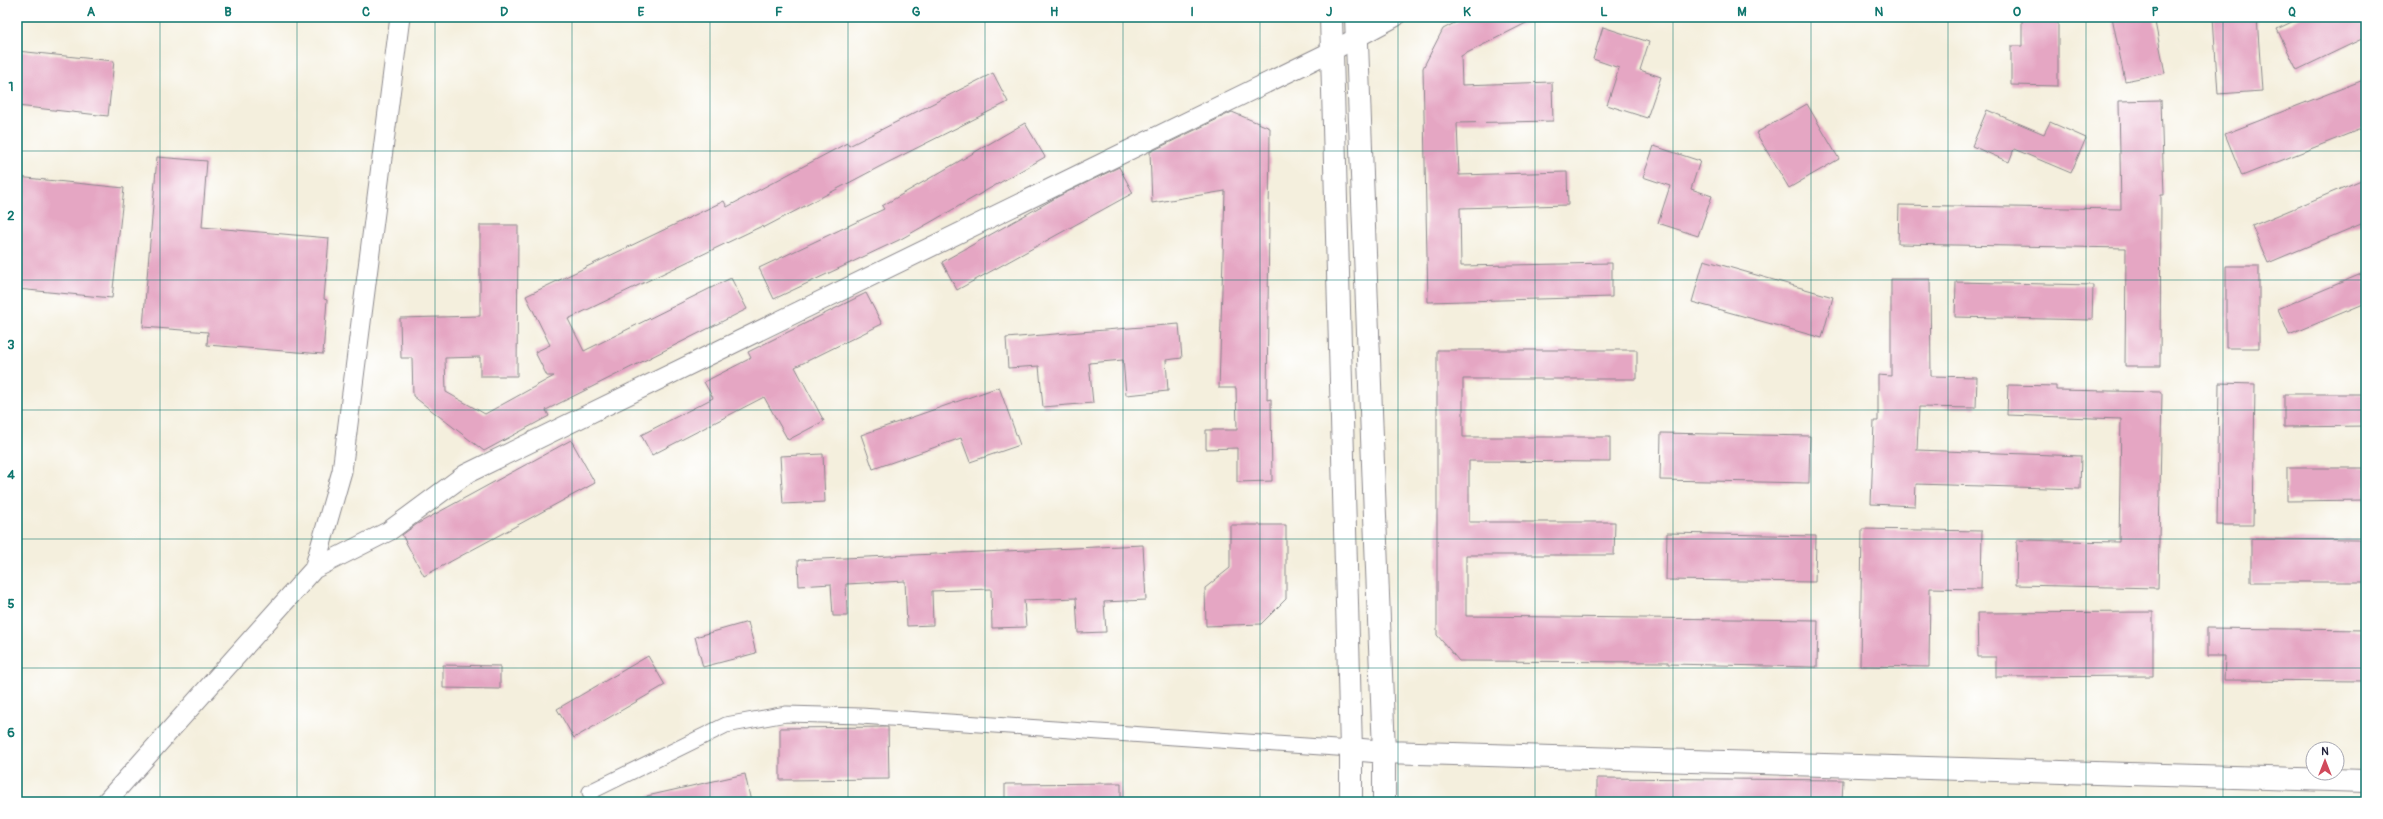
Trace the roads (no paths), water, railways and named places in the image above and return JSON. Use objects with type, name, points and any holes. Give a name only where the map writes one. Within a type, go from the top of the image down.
[{"type":"main road","points":[[1331,17],[1351,749],[1351,802]]},
{"type":"main road","points":[[1357,27],[1384,752],[1384,802]]},
{"type":"main road","points":[[1351,749],[1384,752],[2366,781]]},
{"type":"street","points":[[314,569],[342,471],[400,17]]},
{"type":"street","points":[[106,802],[314,569],[389,531],[466,474],[1332,52],[1357,27],[1395,17]]},
{"type":"street","points":[[590,792],[726,725],[786,714],[861,716],[1351,749]]}]
